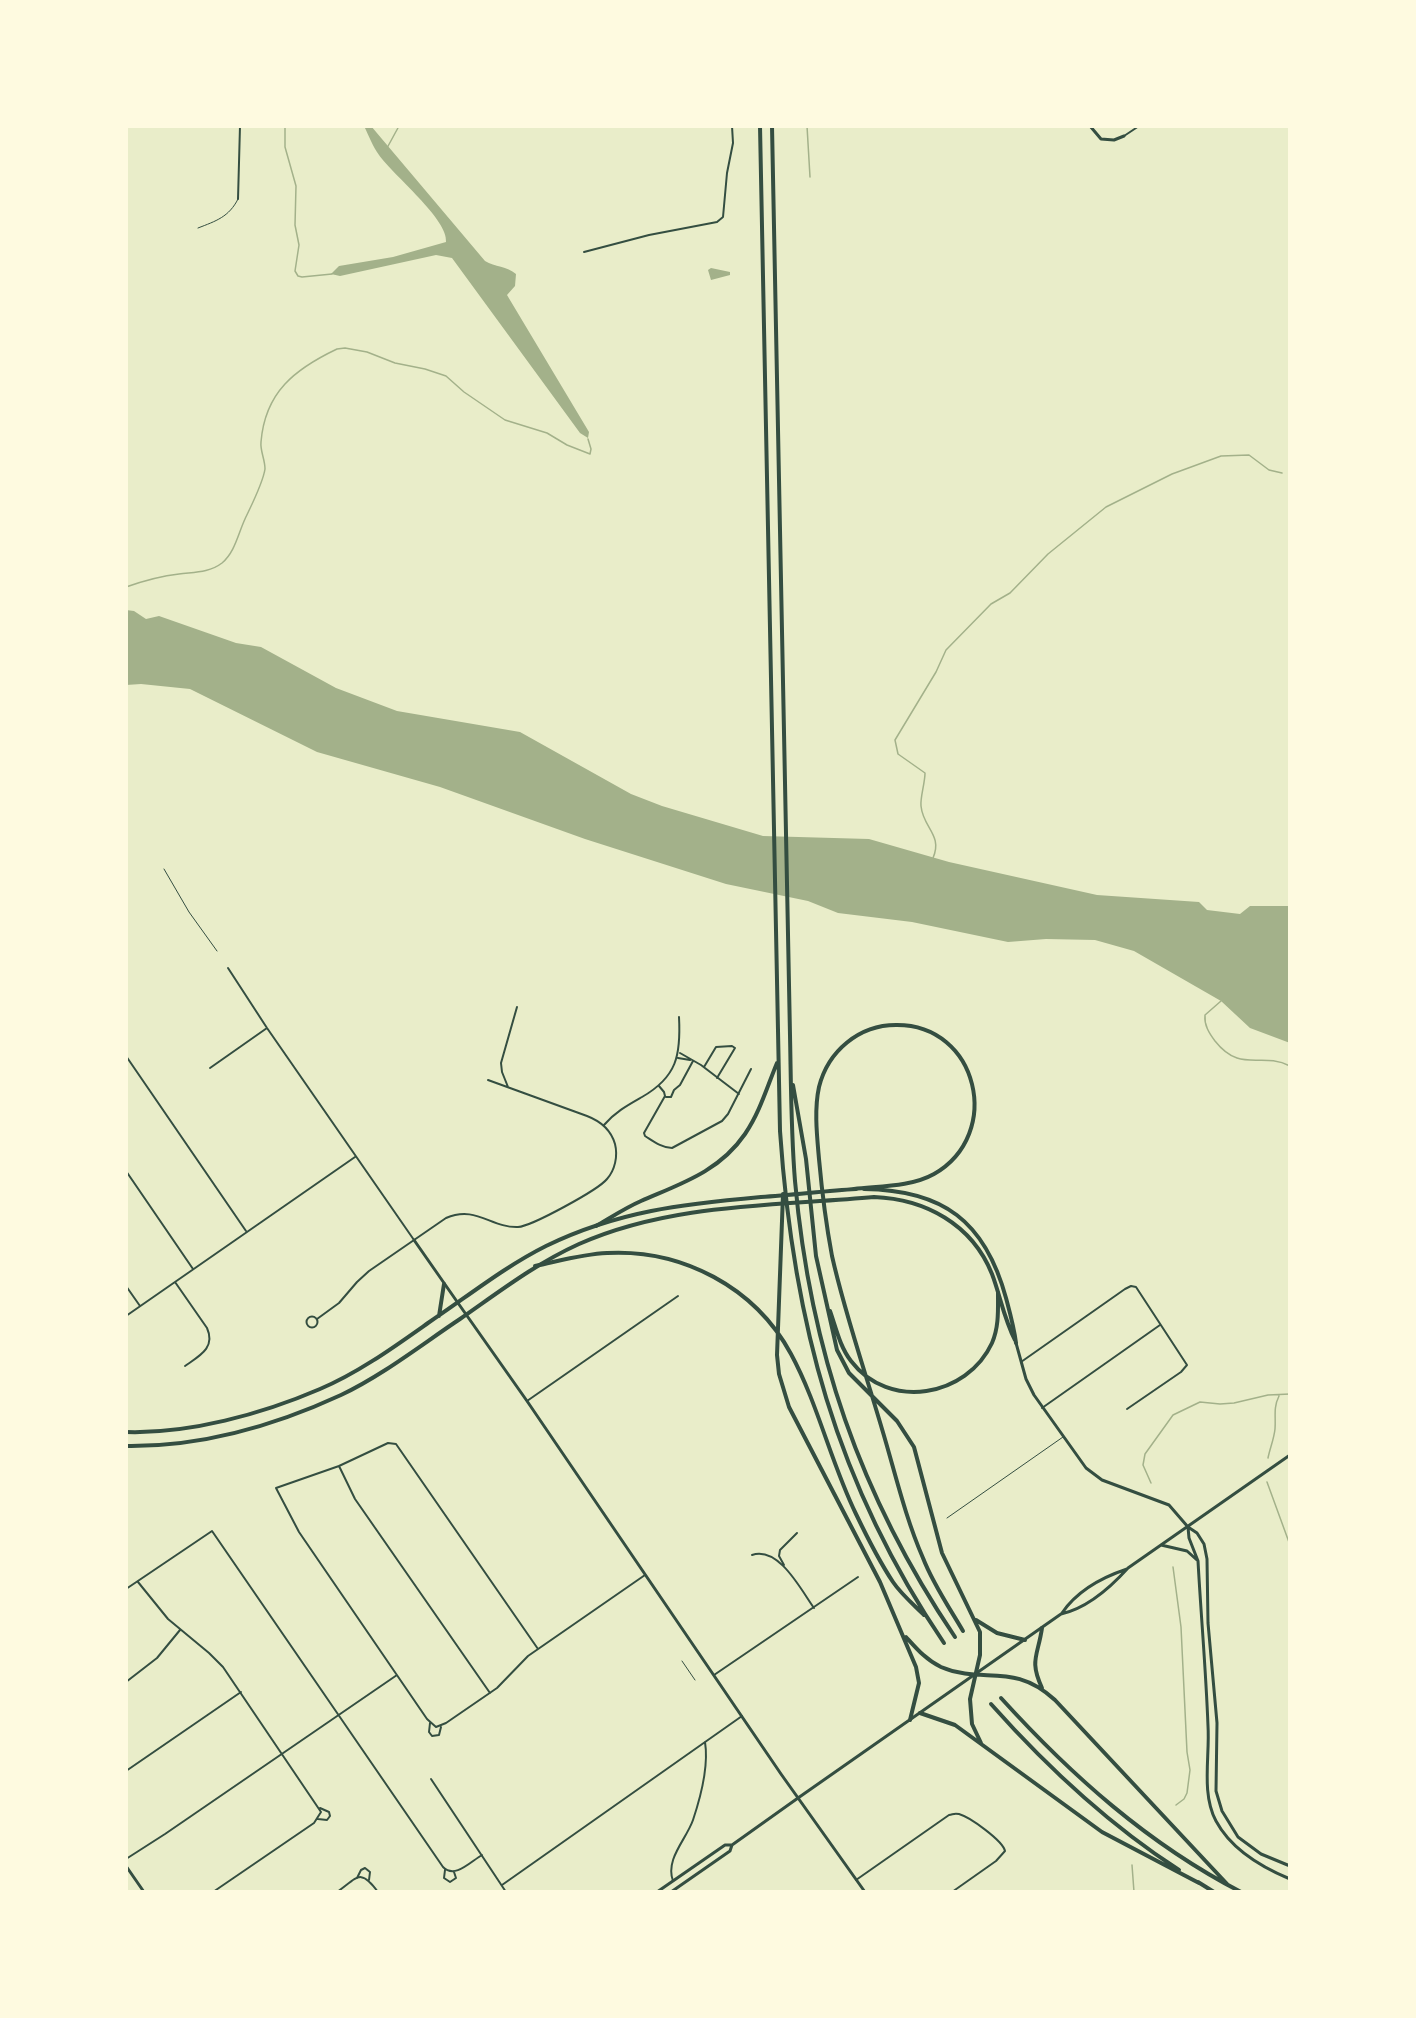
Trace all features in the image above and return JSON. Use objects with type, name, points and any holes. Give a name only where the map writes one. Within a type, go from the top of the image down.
[{"type":"highway","points":[[760,126],[780,1131],[790,1238],[802,1309],[827,1405],[866,1508],[894,1562],[944,1643]]},
{"type":"highway","points":[[772,126],[792,1140],[802,1241],[820,1334],[831,1376],[860,1463],[884,1516],[922,1588],[955,1637]]},
{"type":"highway","points":[[126,1432],[216,1422],[246,1415],[320,1389],[376,1358],[532,1254],[625,1216],[666,1207],[748,1198],[854,1189],[906,1183],[932,1175],[959,1152],[974,1120],[975,1101],[967,1068],[950,1046],[930,1032],[899,1025],[878,1027],[863,1032],[840,1049],[827,1065],[819,1089],[818,1143],[826,1221],[832,1256],[860,1358],[919,1548],[932,1577],[963,1630]]},
{"type":"highway","points":[[596,1226],[638,1202],[699,1176],[728,1154],[744,1136],[757,1113],[779,1059]]},
{"type":"highway","points":[[791,1073],[806,1159],[813,1231],[837,1350],[854,1380],[904,1430],[917,1456],[942,1552],[980,1632],[981,1644],[970,1699],[970,1716],[981,1743]]},
{"type":"highway","points":[[783,1178],[777,1354],[783,1390],[789,1407],[880,1582],[904,1634],[916,1667],[919,1683],[910,1720]]},
{"type":"highway","points":[[854,1189],[881,1190],[920,1196],[964,1221],[983,1242],[997,1269],[1016,1343]]},
{"type":"highway","points":[[126,1446],[202,1440],[266,1425],[342,1395],[378,1374],[535,1266],[577,1245],[624,1227],[684,1213],[881,1197],[909,1201],[934,1210],[975,1244],[988,1265],[1016,1343]]},
{"type":"highway","points":[[535,1266],[605,1253],[634,1253],[671,1259],[692,1266],[737,1291],[765,1317],[790,1353],[798,1368],[846,1492],[869,1541],[894,1583],[930,1623]]},
{"type":"highway","points":[[822,1282],[837,1333],[851,1361],[863,1374],[884,1386],[907,1392],[935,1390],[952,1384],[969,1373],[983,1358],[993,1340],[998,1320],[998,1293]]},
{"type":"highway","points":[[439,1316],[444,1284]]},
{"type":"highway","points":[[975,1619],[997,1633],[1024,1640]]},
{"type":"highway","points":[[1042,1628],[1040,1645],[1034,1661],[1035,1673],[1042,1689]]},
{"type":"highway","points":[[904,1634],[935,1664],[951,1670],[976,1674],[1012,1676],[1042,1689],[1055,1700],[1228,1885]]},
{"type":"highway","points":[[1001,1698],[1046,1746],[1095,1792],[1161,1844],[1241,1892]]},
{"type":"highway","points":[[991,1704],[1041,1758],[1089,1803],[1132,1837],[1199,1883]]},
{"type":"highway","points":[[920,1713],[950,1722],[1102,1832],[1214,1892]]},
{"type":"main road","points":[[1090,126],[1101,139],[1114,140],[1125,136]]},
{"type":"main road","points":[[414,1240],[864,1892]]},
{"type":"main road","points":[[1016,1343],[1029,1386],[1042,1408],[1090,1473],[1102,1480],[1169,1505],[1200,1538],[1207,1556],[1208,1623],[1217,1723],[1216,1791],[1222,1810],[1238,1837],[1261,1854],[1290,1866]]},
{"type":"main road","points":[[657,1892],[725,1845],[732,1845],[1042,1628],[1061,1614],[1070,1602],[1108,1576],[1128,1568],[1290,1455]]},
{"type":"main road","points":[[1188,1527],[1189,1538],[1198,1561],[1208,1727],[1208,1788],[1214,1818],[1225,1836],[1239,1850],[1272,1872],[1290,1879]]},
{"type":"main road","points":[[1161,1545],[1187,1551],[1198,1561]]},
{"type":"main road","points":[[1061,1614],[1076,1611],[1113,1585],[1128,1568]]},
{"type":"main road","points":[[671,1892],[730,1851],[732,1845]]},
{"type":"main road","points":[[126,1866],[144,1892]]},
{"type":"main road","points":[[691,1868],[695,1875]]},
{"type":"main road","points":[[673,1881],[677,1888]]},
{"type":"street","points":[[238,199],[240,126]]},
{"type":"street","points":[[584,252],[717,222],[723,217],[727,173],[734,143],[732,126]]},
{"type":"street","points":[[1125,136],[1139,126]]},
{"type":"street","points":[[228,968],[267,1029],[414,1240]]},
{"type":"street","points":[[508,1087],[500,1068],[517,1007]]},
{"type":"street","points":[[604,1125],[622,1108],[657,1087],[670,1072],[679,1053],[679,1017]]},
{"type":"street","points":[[210,1068],[267,1029]]},
{"type":"street","points":[[704,1067],[716,1047],[732,1046],[735,1048],[717,1078]]},
{"type":"street","points":[[679,1053],[704,1067],[739,1094]]},
{"type":"street","points":[[126,1056],[246,1231]]},
{"type":"street","points":[[677,1058],[692,1060]]},
{"type":"street","points":[[657,1087],[664,1095],[674,1094],[674,1090],[680,1085],[692,1060]]},
{"type":"street","points":[[664,1095],[644,1133],[651,1140],[672,1148],[722,1121],[752,1069]]},
{"type":"street","points":[[317,1319],[339,1303],[363,1277],[446,1218],[462,1214],[475,1215],[514,1227],[528,1225],[595,1188],[610,1176],[616,1157],[613,1139],[604,1125],[594,1118],[488,1080]]},
{"type":"street","points":[[126,1316],[356,1156]]},
{"type":"street","points":[[126,1171],[193,1269]]},
{"type":"street","points":[[175,1282],[207,1328],[210,1336],[205,1350],[185,1366]]},
{"type":"street","points":[[126,1286],[140,1306]]},
{"type":"street","points":[[1021,1362],[1131,1286],[1139,1289],[1185,1360],[1187,1367],[1126,1409]]},
{"type":"street","points":[[527,1401],[678,1296]]},
{"type":"street","points":[[1042,1408],[1161,1324]]},
{"type":"street","points":[[538,1649],[398,1446],[387,1443],[339,1466],[276,1488],[299,1532],[430,1723],[436,1727],[441,1726],[490,1693],[502,1684],[523,1660],[645,1575]]},
{"type":"street","points":[[339,1466],[355,1499],[490,1693]]},
{"type":"street","points":[[126,1589],[212,1531],[446,1870],[454,1872],[482,1855]]},
{"type":"street","points":[[797,1533],[780,1550],[779,1556],[814,1608]]},
{"type":"street","points":[[752,1556],[764,1554],[784,1565]]},
{"type":"street","points":[[714,1675],[858,1577]]},
{"type":"street","points":[[138,1581],[154,1604],[180,1630],[216,1660],[241,1692],[320,1808],[321,1815],[318,1819],[213,1892]]},
{"type":"street","points":[[126,1682],[157,1658],[180,1630]]},
{"type":"street","points":[[126,1859],[397,1676]]},
{"type":"street","points":[[126,1772],[241,1692]]},
{"type":"street","points":[[502,1885],[742,1716]]},
{"type":"street","points":[[430,1723],[429,1732],[435,1737],[440,1733],[441,1726]]},
{"type":"street","points":[[673,1881],[670,1866],[689,1830],[699,1801],[706,1763],[705,1742]]},
{"type":"street","points":[[431,1779],[507,1892]]},
{"type":"street","points":[[318,1819],[327,1820],[330,1816],[329,1812],[320,1808]]},
{"type":"street","points":[[856,1880],[949,1815],[956,1814],[967,1818],[1001,1843],[1005,1851],[996,1861],[952,1892]]},
{"type":"street","points":[[357,1878],[361,1870],[365,1868],[370,1872],[369,1880]]},
{"type":"street","points":[[446,1870],[444,1878],[450,1882],[456,1878],[454,1872]]},
{"type":"street","points":[[337,1892],[363,1876],[378,1892]]},
{"type":"lane","points":[[198,228],[229,214],[238,199]]},
{"type":"lane","points":[[164,869],[189,912],[217,951]]},
{"type":"lane","points":[[946,1518],[1063,1437]]},
{"type":"lane","points":[[682,1661],[695,1680]]},
{"type":"shaded area","points":[[364,126],[371,126],[485,261],[509,269],[516,274],[515,286],[507,295],[589,432],[588,438],[580,433],[452,258],[436,255],[340,276],[331,274],[339,266],[393,257],[446,242],[445,233],[439,222],[386,164]]},
{"type":"shaded area","points":[[711,268],[730,272],[730,275],[711,280],[708,270]]},
{"type":"shaded area","points":[[126,610],[134,611],[146,619],[159,616],[236,643],[261,647],[336,688],[397,711],[520,732],[631,794],[662,806],[763,836],[869,839],[949,862],[1097,895],[1199,902],[1207,910],[1240,914],[1250,906],[1290,906],[1290,1043],[1250,1028],[1221,1001],[1134,951],[1095,940],[1046,939],[1008,942],[912,922],[838,913],[808,901],[726,884],[585,839],[440,787],[317,752],[190,689],[141,684],[126,685]]},
{"type":"waterway","points":[[285,126],[285,147],[296,186],[295,225],[299,245],[295,271],[298,276],[302,277],[332,274]]},
{"type":"waterway","points":[[387,148],[399,126]]},
{"type":"waterway","points":[[807,126],[810,177]]},
{"type":"waterway","points":[[126,587],[159,577],[207,570],[226,559],[236,542],[264,475],[265,465],[261,442],[269,409],[285,384],[296,374],[337,349],[367,352],[395,363],[446,376],[464,392],[505,420],[547,433],[567,445],[590,454],[588,439]]},
{"type":"waterway","points":[[933,858],[936,843],[922,814],[921,806],[925,773],[898,754],[895,740],[936,672],[946,650],[991,604],[1010,593],[1048,554],[1106,507],[1172,474],[1221,456],[1249,455],[1269,470],[1282,473]]},
{"type":"waterway","points":[[1221,1001],[1205,1015],[1205,1019],[1211,1035],[1224,1051],[1234,1057],[1270,1060],[1290,1066]]},
{"type":"waterway","points":[[1151,1483],[1143,1465],[1145,1454],[1173,1415],[1200,1402],[1234,1403],[1268,1395],[1290,1394]]},
{"type":"waterway","points":[[1268,1458],[1279,1396]]},
{"type":"waterway","points":[[1267,1482],[1290,1545]]},
{"type":"waterway","points":[[1173,1567],[1181,1627],[1187,1752],[1190,1770],[1187,1793],[1184,1799],[1176,1805]]},
{"type":"waterway","points":[[1132,1865],[1134,1892]]}]
